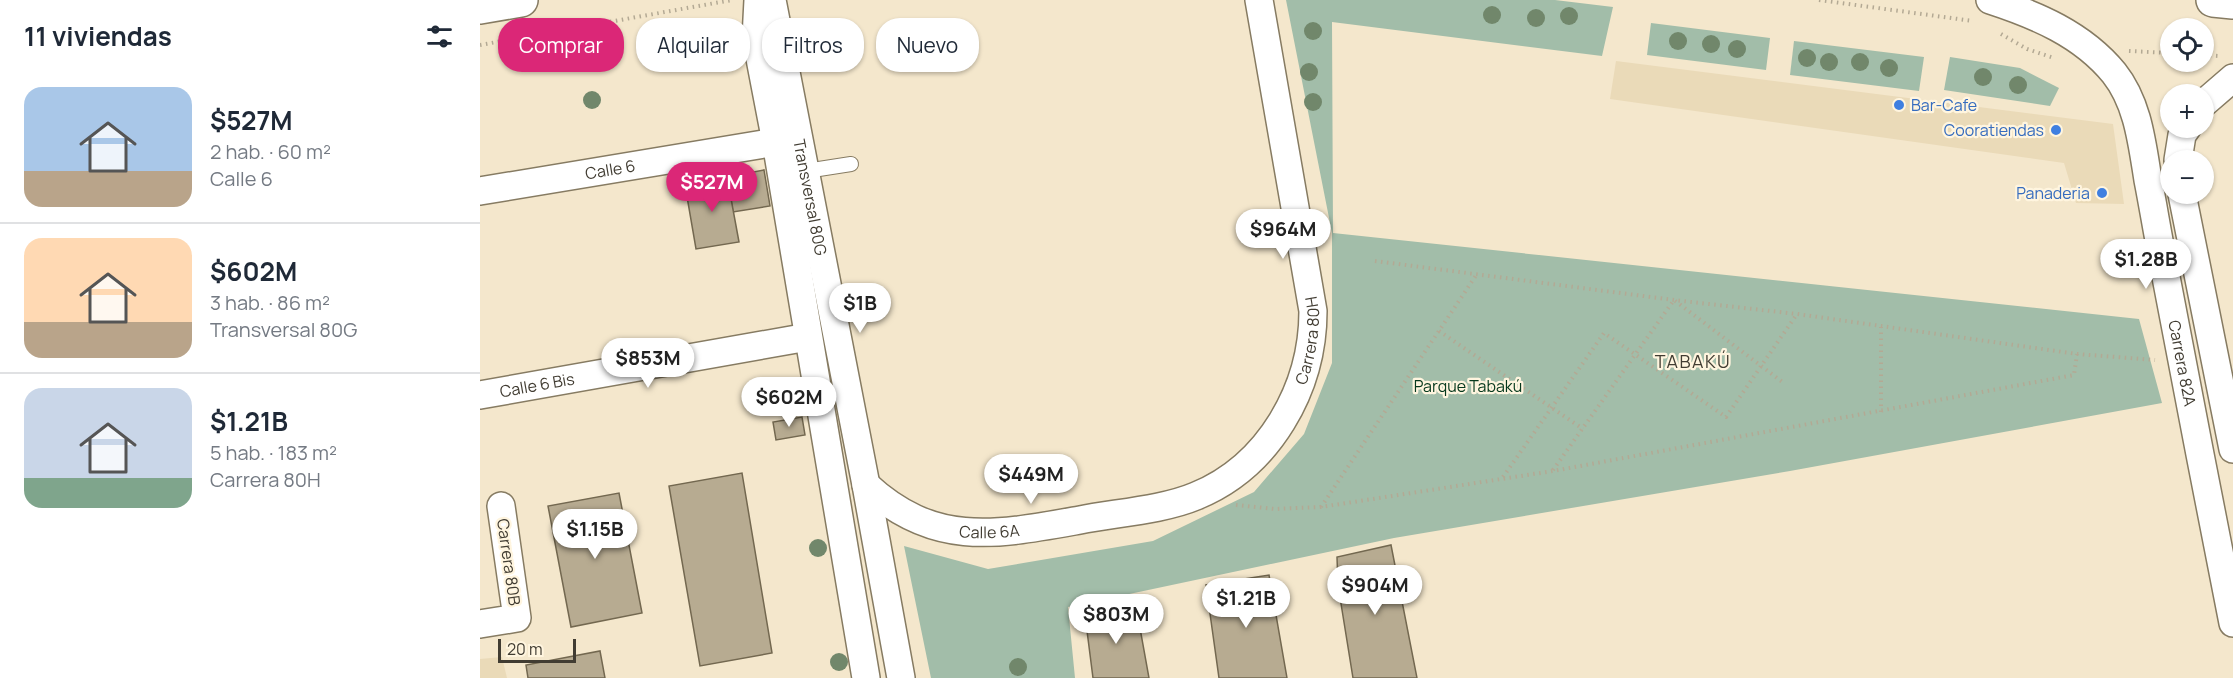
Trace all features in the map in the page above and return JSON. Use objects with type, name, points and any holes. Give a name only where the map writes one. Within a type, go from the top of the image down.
[{"type":"highway","points":[[480,7],[521,0]]},
{"type":"highway","points":[[2213,0],[2233,2]]},
{"type":"street","name":"Transversal 80G","points":[[758,0],[756,38],[776,142],[866,678]]},
{"type":"street","name":"Transversal 80G","points":[[772,0],[866,484],[901,678]]},
{"type":"street","name":"Carrera 80H","points":[[1195,497],[1238,471],[1265,447],[1292,406],[1307,365],[1313,334],[1313,311],[1308,276],[1259,0]]},
{"type":"street","name":"Carrera 82A","points":[[1990,0],[2032,14],[2075,38],[2114,73],[2132,101],[2141,136],[2233,623]]},
{"type":"street","points":[[2214,94],[2233,78]]},
{"type":"street","name":"Calle 6","points":[[480,191],[776,142]]},
{"type":"street","name":"Carrera 82A","points":[[2184,204],[2233,449]]},
{"type":"street","name":"Calle 6 Bis","points":[[481,390],[808,338]]},
{"type":"street","name":"Calle 6A","points":[[866,484],[883,500],[900,511],[933,526],[958,532],[990,533],[1025,529],[1168,504],[1195,497]]},
{"type":"street","name":"Carrera 80B","points":[[480,624],[517,618],[501,506]]},
{"type":"lane","points":[[806,171],[851,164]]},
{"type":"path","points":[[480,45],[732,0]]},
{"type":"path","points":[[1819,0],[1947,16]]},
{"type":"path","points":[[1375,261],[1797,314],[2077,354],[2182,362]]},
{"type":"path","points":[[1321,507],[1477,274]]},
{"type":"path","points":[[1553,471],[1674,300]]},
{"type":"path","points":[[1674,300],[1785,384]]},
{"type":"path","points":[[1503,477],[1604,333],[1726,417],[1797,314]]},
{"type":"path","points":[[1881,327],[1881,412]]},
{"type":"path","points":[[1439,331],[1583,429]]},
{"type":"path","points":[[1195,497],[1242,507],[1275,509],[1321,507],[1553,471],[2074,375],[2077,354]]},
{"type":"shaded area","points":[[1616,61],[2113,124],[2124,204],[2076,203],[2064,163],[1610,99]]},
{"type":"shaded area","points":[[502,657],[507,678],[480,678],[480,659]]},
{"type":"green space","name":"Parque Tabakú","points":[[1286,0],[1555,0],[1613,7],[1602,56],[1332,22],[1333,233],[2139,319],[2162,403],[1790,471],[1394,538],[1068,607],[1075,678],[931,678],[904,546],[988,569],[1153,541],[1254,492],[1304,434],[1332,363],[1332,233]]},
{"type":"green space","points":[[1651,23],[1770,38],[1766,70],[1647,55]]},
{"type":"green space","points":[[1794,41],[1924,57],[1919,91],[1790,75]]},
{"type":"green space","points":[[1950,57],[2020,68],[2059,88],[2050,106],[1944,90]]},
{"type":"building","points":[[764,170],[770,206],[733,212],[727,177]]},
{"type":"building","points":[[727,177],[739,242],[696,249],[685,185]]},
{"type":"building","points":[[802,417],[805,435],[776,440],[773,422]]},
{"type":"building","points":[[742,473],[772,653],[700,666],[669,486]]},
{"type":"building","points":[[619,493],[642,613],[571,627],[548,506]]},
{"type":"building","points":[[1391,545],[1417,678],[1353,678],[1338,585],[1337,557]]},
{"type":"building","points":[[1269,575],[1287,678],[1219,678],[1206,585]]},
{"type":"building","points":[[1136,606],[1149,678],[1093,678],[1085,615]]},
{"type":"building","points":[[600,651],[605,678],[528,678],[526,665]]},
{"type":"place","name":"Bar-Cafe","points":[[1899,105]]},
{"type":"place","name":"Cooratiendas","points":[[2056,130]]},
{"type":"place","name":"Panaderia","points":[[2102,193]]},
{"type":"district","name":"TABAKÚ","points":[[1693,361]]}]
